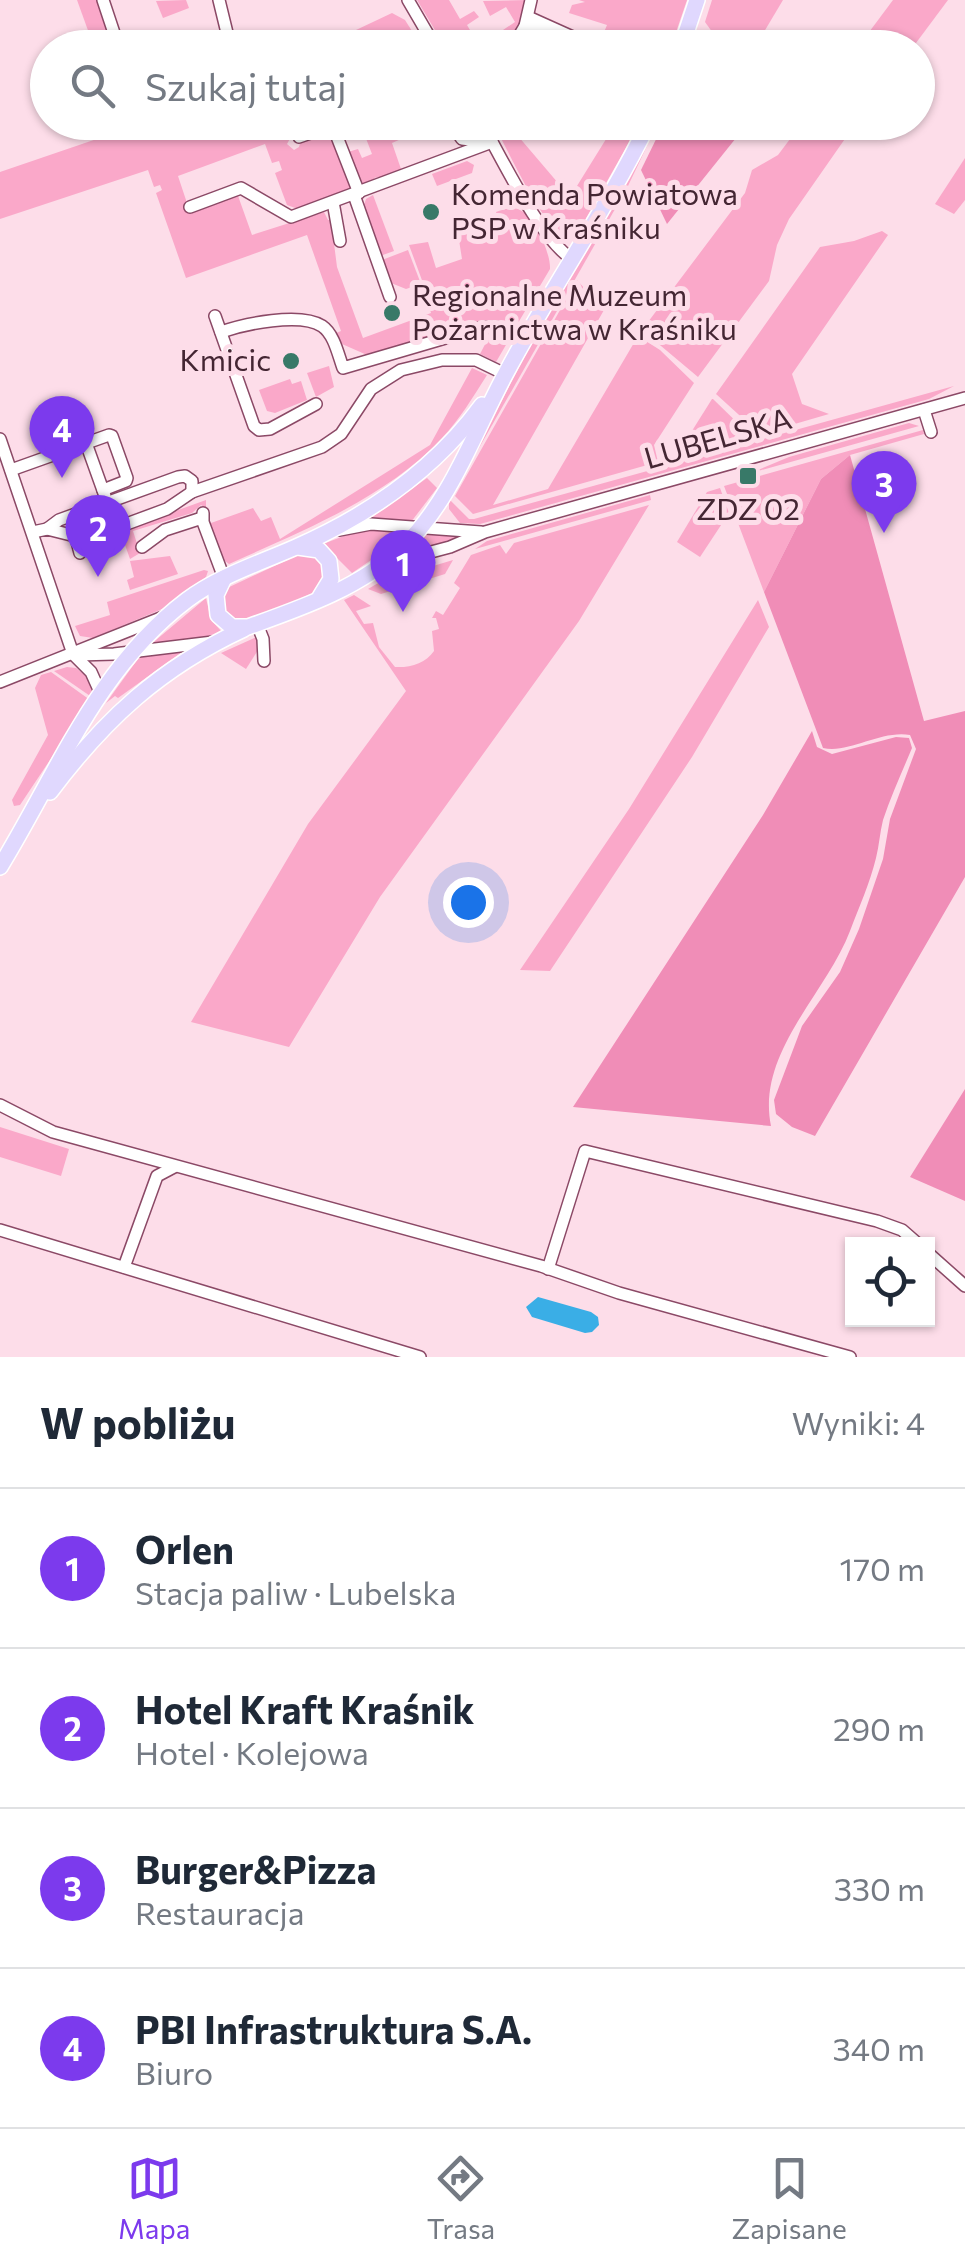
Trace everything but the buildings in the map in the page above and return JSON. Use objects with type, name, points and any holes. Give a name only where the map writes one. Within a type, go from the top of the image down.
[{"type":"main road","points":[[687,30],[697,0]]},
{"type":"main road","points":[[382,566],[420,528],[442,498],[505,374],[639,140]]},
{"type":"main road","points":[[323,535],[392,493],[431,463],[460,433],[505,374]]},
{"type":"main road","name":"LUBELSKA","points":[[224,578],[323,535]]},
{"type":"main road","points":[[295,548],[319,550],[328,562],[330,584],[316,600]]},
{"type":"main road","name":"LUBELSKA","points":[[252,626],[350,586],[382,566]]},
{"type":"main road","points":[[0,867],[100,692],[131,652],[175,610],[224,578]]},
{"type":"main road","points":[[224,578],[216,595],[218,615],[232,627],[252,626]]},
{"type":"main road","points":[[25,826],[103,726],[144,689],[217,642],[252,626]]},
{"type":"street","points":[[103,0],[113,30]]},
{"type":"street","points":[[219,0],[226,30]]},
{"type":"street","points":[[408,0],[426,30]]},
{"type":"street","points":[[522,30],[531,0]]},
{"type":"street","points":[[527,22],[538,30]]},
{"type":"street","points":[[527,22],[549,30]]},
{"type":"street","points":[[338,140],[390,297]]},
{"type":"street","points":[[466,140],[492,142]]},
{"type":"street","points":[[190,207],[241,188],[292,217],[492,142]]},
{"type":"street","points":[[492,142],[546,231],[572,259]]},
{"type":"street","points":[[333,202],[340,241]]},
{"type":"street","points":[[215,316],[254,426],[259,430],[270,429],[316,404]]},
{"type":"street","points":[[220,332],[251,322],[320,324],[334,342],[343,368],[483,327],[502,328],[526,338]]},
{"type":"street","points":[[33,532],[47,529],[75,534],[129,523],[167,509],[192,492],[334,440],[371,390],[401,370],[442,360],[476,360],[505,374]]},
{"type":"street","name":"LUBELSKA","points":[[382,566],[450,547],[485,532],[965,398]]},
{"type":"street","points":[[924,410],[930,432]]},
{"type":"street","points":[[11,470],[112,436],[126,482],[47,529]]},
{"type":"street","points":[[0,439],[73,654],[91,672],[100,692]]},
{"type":"street","points":[[86,443],[105,496]]},
{"type":"street","points":[[105,496],[185,476],[192,480],[192,492]]},
{"type":"street","points":[[442,498],[450,522],[462,530]]},
{"type":"street","points":[[142,547],[164,530],[203,516],[224,578]]},
{"type":"street","name":"LUBELSKA","points":[[323,535],[371,524],[485,532]]},
{"type":"street","points":[[75,534],[80,553]]},
{"type":"street","points":[[1,679],[73,654],[175,610]]},
{"type":"street","points":[[252,626],[264,661]]},
{"type":"street","points":[[73,654],[217,642]]},
{"type":"street","points":[[0,1105],[53,1132],[850,1357]]},
{"type":"street","points":[[548,1269],[585,1151],[877,1222],[902,1230],[910,1237]]},
{"type":"street","points":[[149,1159],[157,1176]]},
{"type":"street","points":[[124,1266],[157,1176],[175,1166]]},
{"type":"street","points":[[0,1230],[420,1357]]},
{"type":"street","points":[[935,1259],[965,1286]]},
{"type":"street","points":[[782,1357],[789,1341]]},
{"type":"shaded area","points":[[77,0],[100,0],[110,30],[88,30]]},
{"type":"shaded area","points":[[186,0],[189,8],[163,18],[156,1]]},
{"type":"shaded area","points":[[417,0],[449,0],[460,19],[474,11],[479,17],[467,25],[470,30],[435,30]]},
{"type":"shaded area","points":[[528,0],[516,30],[503,30],[515,22],[506,7],[490,16],[483,1]]},
{"type":"shaded area","points":[[579,0],[687,0],[677,30],[605,30],[607,25],[569,13],[572,5],[585,2]]},
{"type":"shaded area","points":[[712,0],[783,0],[765,30],[711,30],[705,22]]},
{"type":"shaded area","points":[[893,0],[948,0],[926,30],[871,30]]},
{"type":"shaded area","points":[[392,13],[405,20],[411,30],[356,30]]},
{"type":"shaded area","points":[[94,140],[289,140],[287,144],[294,150],[301,140],[334,140],[352,188],[298,209],[287,205],[275,173],[282,170],[279,161],[272,163],[265,144],[178,176],[189,209],[237,193],[252,235],[324,212],[331,220],[337,267],[363,338],[431,313],[409,245],[428,242],[436,268],[462,259],[452,228],[466,223],[470,230],[498,219],[496,212],[520,210],[541,236],[550,269],[518,323],[485,323],[367,355],[342,344],[334,334],[341,331],[307,235],[186,278],[156,193],[162,190],[160,185],[154,187],[148,170],[0,219],[0,172]]},
{"type":"shaded area","points":[[367,140],[399,140],[392,143],[401,169],[427,161],[379,180],[374,178],[374,182],[362,186],[348,152],[358,149],[362,158],[372,154]]},
{"type":"shaded area","points":[[502,140],[521,140],[564,190],[572,194],[605,140],[630,140],[580,229],[565,237],[536,203]]},
{"type":"shaded area","points":[[650,140],[627,188],[458,485],[527,352]]},
{"type":"shaded area","points":[[656,140],[734,140],[667,224],[641,170]]},
{"type":"shaded area","points":[[789,140],[844,140],[789,219],[777,245],[769,281],[698,377],[642,330],[745,193],[752,170],[778,155]]},
{"type":"shaded area","points":[[965,158],[965,200],[954,214],[935,204]]},
{"type":"shaded area","points":[[467,161],[474,165],[472,173],[437,186],[432,174]]},
{"type":"shaded area","points":[[373,195],[394,251],[380,256],[363,208],[366,199]]},
{"type":"shaded area","points":[[882,231],[888,235],[792,374],[802,404],[829,414],[760,434],[716,394],[820,247]]},
{"type":"shaded area","points":[[408,250],[421,284],[406,289],[391,283],[382,260]]},
{"type":"shaded area","points":[[577,280],[604,310],[493,505],[548,489],[638,336],[660,350],[694,383],[654,445],[658,462],[473,514],[455,496]]},
{"type":"shaded area","points":[[492,331],[510,338],[496,362],[480,354]]},
{"type":"shaded area","points":[[329,366],[334,387],[316,397],[307,373]]},
{"type":"shaded area","points":[[472,368],[487,375],[466,408],[442,438],[395,478],[342,511],[285,539],[229,564],[221,558],[208,520],[211,523],[253,508],[261,521],[271,517],[280,539],[430,445]]},
{"type":"shaded area","points":[[290,379],[292,384],[301,381],[307,400],[275,413],[267,411],[259,390]]},
{"type":"shaded area","points":[[954,386],[929,399],[480,524],[460,523],[449,509],[449,499],[469,519],[474,519]]},
{"type":"shaded area","points":[[712,399],[752,437],[675,458]]},
{"type":"shaded area","points":[[909,423],[919,426],[751,473],[789,457]]},
{"type":"shaded area","points":[[923,430],[924,434],[850,455],[821,479],[764,592],[724,486]]},
{"type":"shaded area","points":[[850,455],[924,721],[965,711],[965,877],[815,1136],[792,1127],[776,1114],[774,1100],[802,1026],[840,972],[859,929],[883,859],[890,819],[916,749],[910,735],[899,734],[843,748],[823,748],[764,592],[821,479]]},
{"type":"shaded area","points":[[427,478],[437,488],[411,522],[368,520]]},
{"type":"shaded area","points":[[720,488],[729,513],[700,557],[677,542],[707,492]]},
{"type":"shaded area","points":[[650,495],[651,500],[475,549],[487,541]]},
{"type":"shaded area","points":[[206,500],[206,508],[201,505],[192,513],[133,531],[140,553],[130,559],[120,531]]},
{"type":"shaded area","points":[[649,505],[579,621],[380,897],[289,1047],[191,1022],[308,824],[406,691],[344,600],[354,595],[371,606],[356,611],[364,624],[373,623],[379,647],[395,667],[412,666],[434,651],[432,631],[439,629],[436,618],[432,618],[436,611],[443,615],[460,588],[454,583],[471,555],[500,545],[506,554],[514,543]]},
{"type":"shaded area","points":[[362,529],[402,532],[380,554],[352,573],[323,544]]},
{"type":"shaded area","points":[[420,533],[466,537],[399,557]]},
{"type":"shaded area","points":[[300,554],[320,559],[326,572],[319,590],[254,619],[236,621],[228,616],[221,603],[225,589]]},
{"type":"shaded area","points":[[170,556],[178,574],[130,590],[127,580],[134,577],[130,561]]},
{"type":"shaded area","points":[[453,560],[445,574],[381,594],[368,589],[380,582]]},
{"type":"shaded area","points":[[208,571],[206,577],[167,607],[93,638],[80,636],[75,626],[110,615],[107,602]]},
{"type":"shaded area","points":[[206,598],[211,620],[222,632],[206,638],[150,645]]},
{"type":"shaded area","points":[[758,600],[769,627],[692,757],[550,971],[520,970],[629,809]]},
{"type":"shaded area","points":[[259,636],[260,647],[246,669],[221,653]]},
{"type":"shaded area","points":[[182,652],[118,698],[106,703],[140,656]]},
{"type":"shaded area","points":[[76,668],[90,679],[93,698],[54,671]]},
{"type":"shaded area","points":[[51,672],[90,700],[20,805],[14,806],[12,800],[48,735],[35,688],[41,675]]},
{"type":"shaded area","points":[[812,731],[817,747],[832,754],[896,737],[909,738],[912,748],[883,820],[874,867],[850,931],[783,1049],[769,1099],[771,1126],[573,1107],[763,815]]},
{"type":"shaded area","points":[[965,1089],[965,1201],[910,1177]]},
{"type":"shaded area","points":[[0,1127],[69,1149],[61,1176],[0,1157]]},
{"type":"water","points":[[538,1297],[591,1312],[598,1317],[599,1325],[585,1333],[532,1317],[526,1307]]},
{"type":"place","name":"Komenda Powiatowa PSP w Kraśniku","points":[[431,212]]},
{"type":"place","name":"Regionalne Muzeum Pożarnictwa w Kraśniku","points":[[392,313]]},
{"type":"place","name":"Kmicic","points":[[291,361]]},
{"type":"place","name":"ZDZ 02","points":[[748,476]]},
{"type":"place","name":"PBI Infrastruktura S.A.","points":[[62,478]]},
{"type":"place","name":"Burger&Pizza","points":[[884,533]]},
{"type":"place","name":"Hotel Kraft Kraśnik","points":[[98,577]]},
{"type":"place","name":"Orlen","points":[[403,612]]}]
